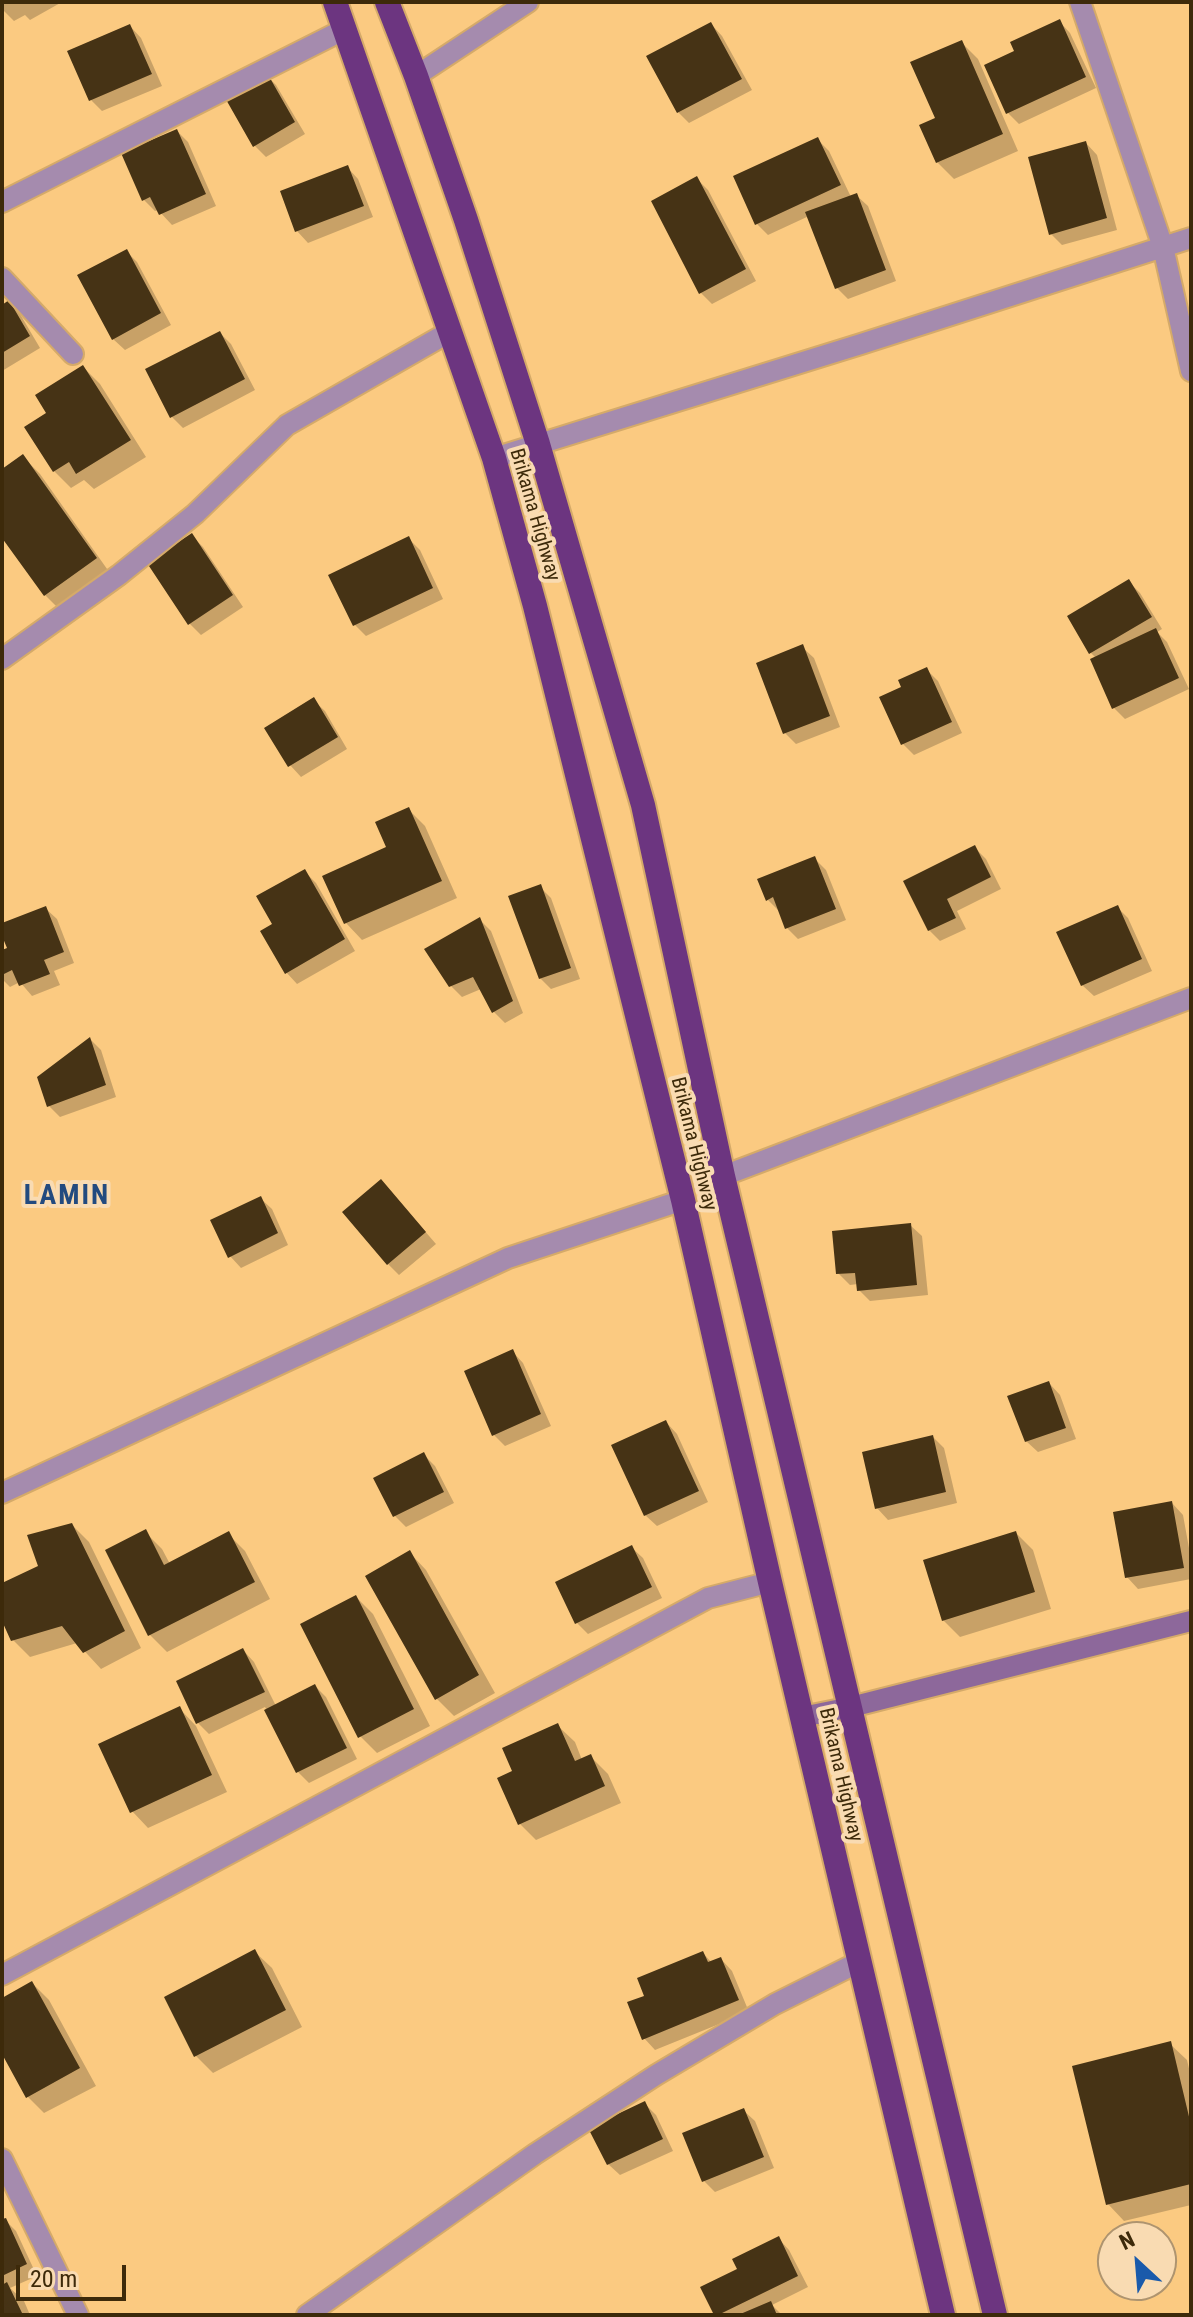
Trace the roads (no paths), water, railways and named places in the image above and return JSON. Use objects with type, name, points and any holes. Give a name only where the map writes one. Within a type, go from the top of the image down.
[{"type":"highway","name":"Brikama Highway","points":[[335,2],[494,458],[535,606],[683,1200],[943,2315]]},
{"type":"highway","name":"Brikama Highway","points":[[387,2],[466,220],[538,444],[643,805],[723,1176],[995,2315]]},
{"type":"main road","points":[[802,1717],[1191,1621]]},
{"type":"street","points":[[416,76],[528,2]]},
{"type":"street","points":[[1080,2],[1163,247],[1191,371]]},
{"type":"street","points":[[2,202],[345,29]]},
{"type":"street","points":[[494,458],[1191,238]]},
{"type":"street","points":[[2,278],[73,354]]},
{"type":"street","points":[[2,659],[119,575],[195,514],[287,425],[451,331]]},
{"type":"street","points":[[723,1176],[1191,998]]},
{"type":"street","points":[[2,1493],[508,1258],[683,1200]]},
{"type":"street","points":[[2,1975],[708,1598],[770,1582]]},
{"type":"street","points":[[307,2315],[535,2154],[656,2075],[775,2004],[859,1962]]},
{"type":"street","points":[[2,2159],[78,2315]]},
{"type":"district","name":"LAMIN","points":[[67,1197]]}]
